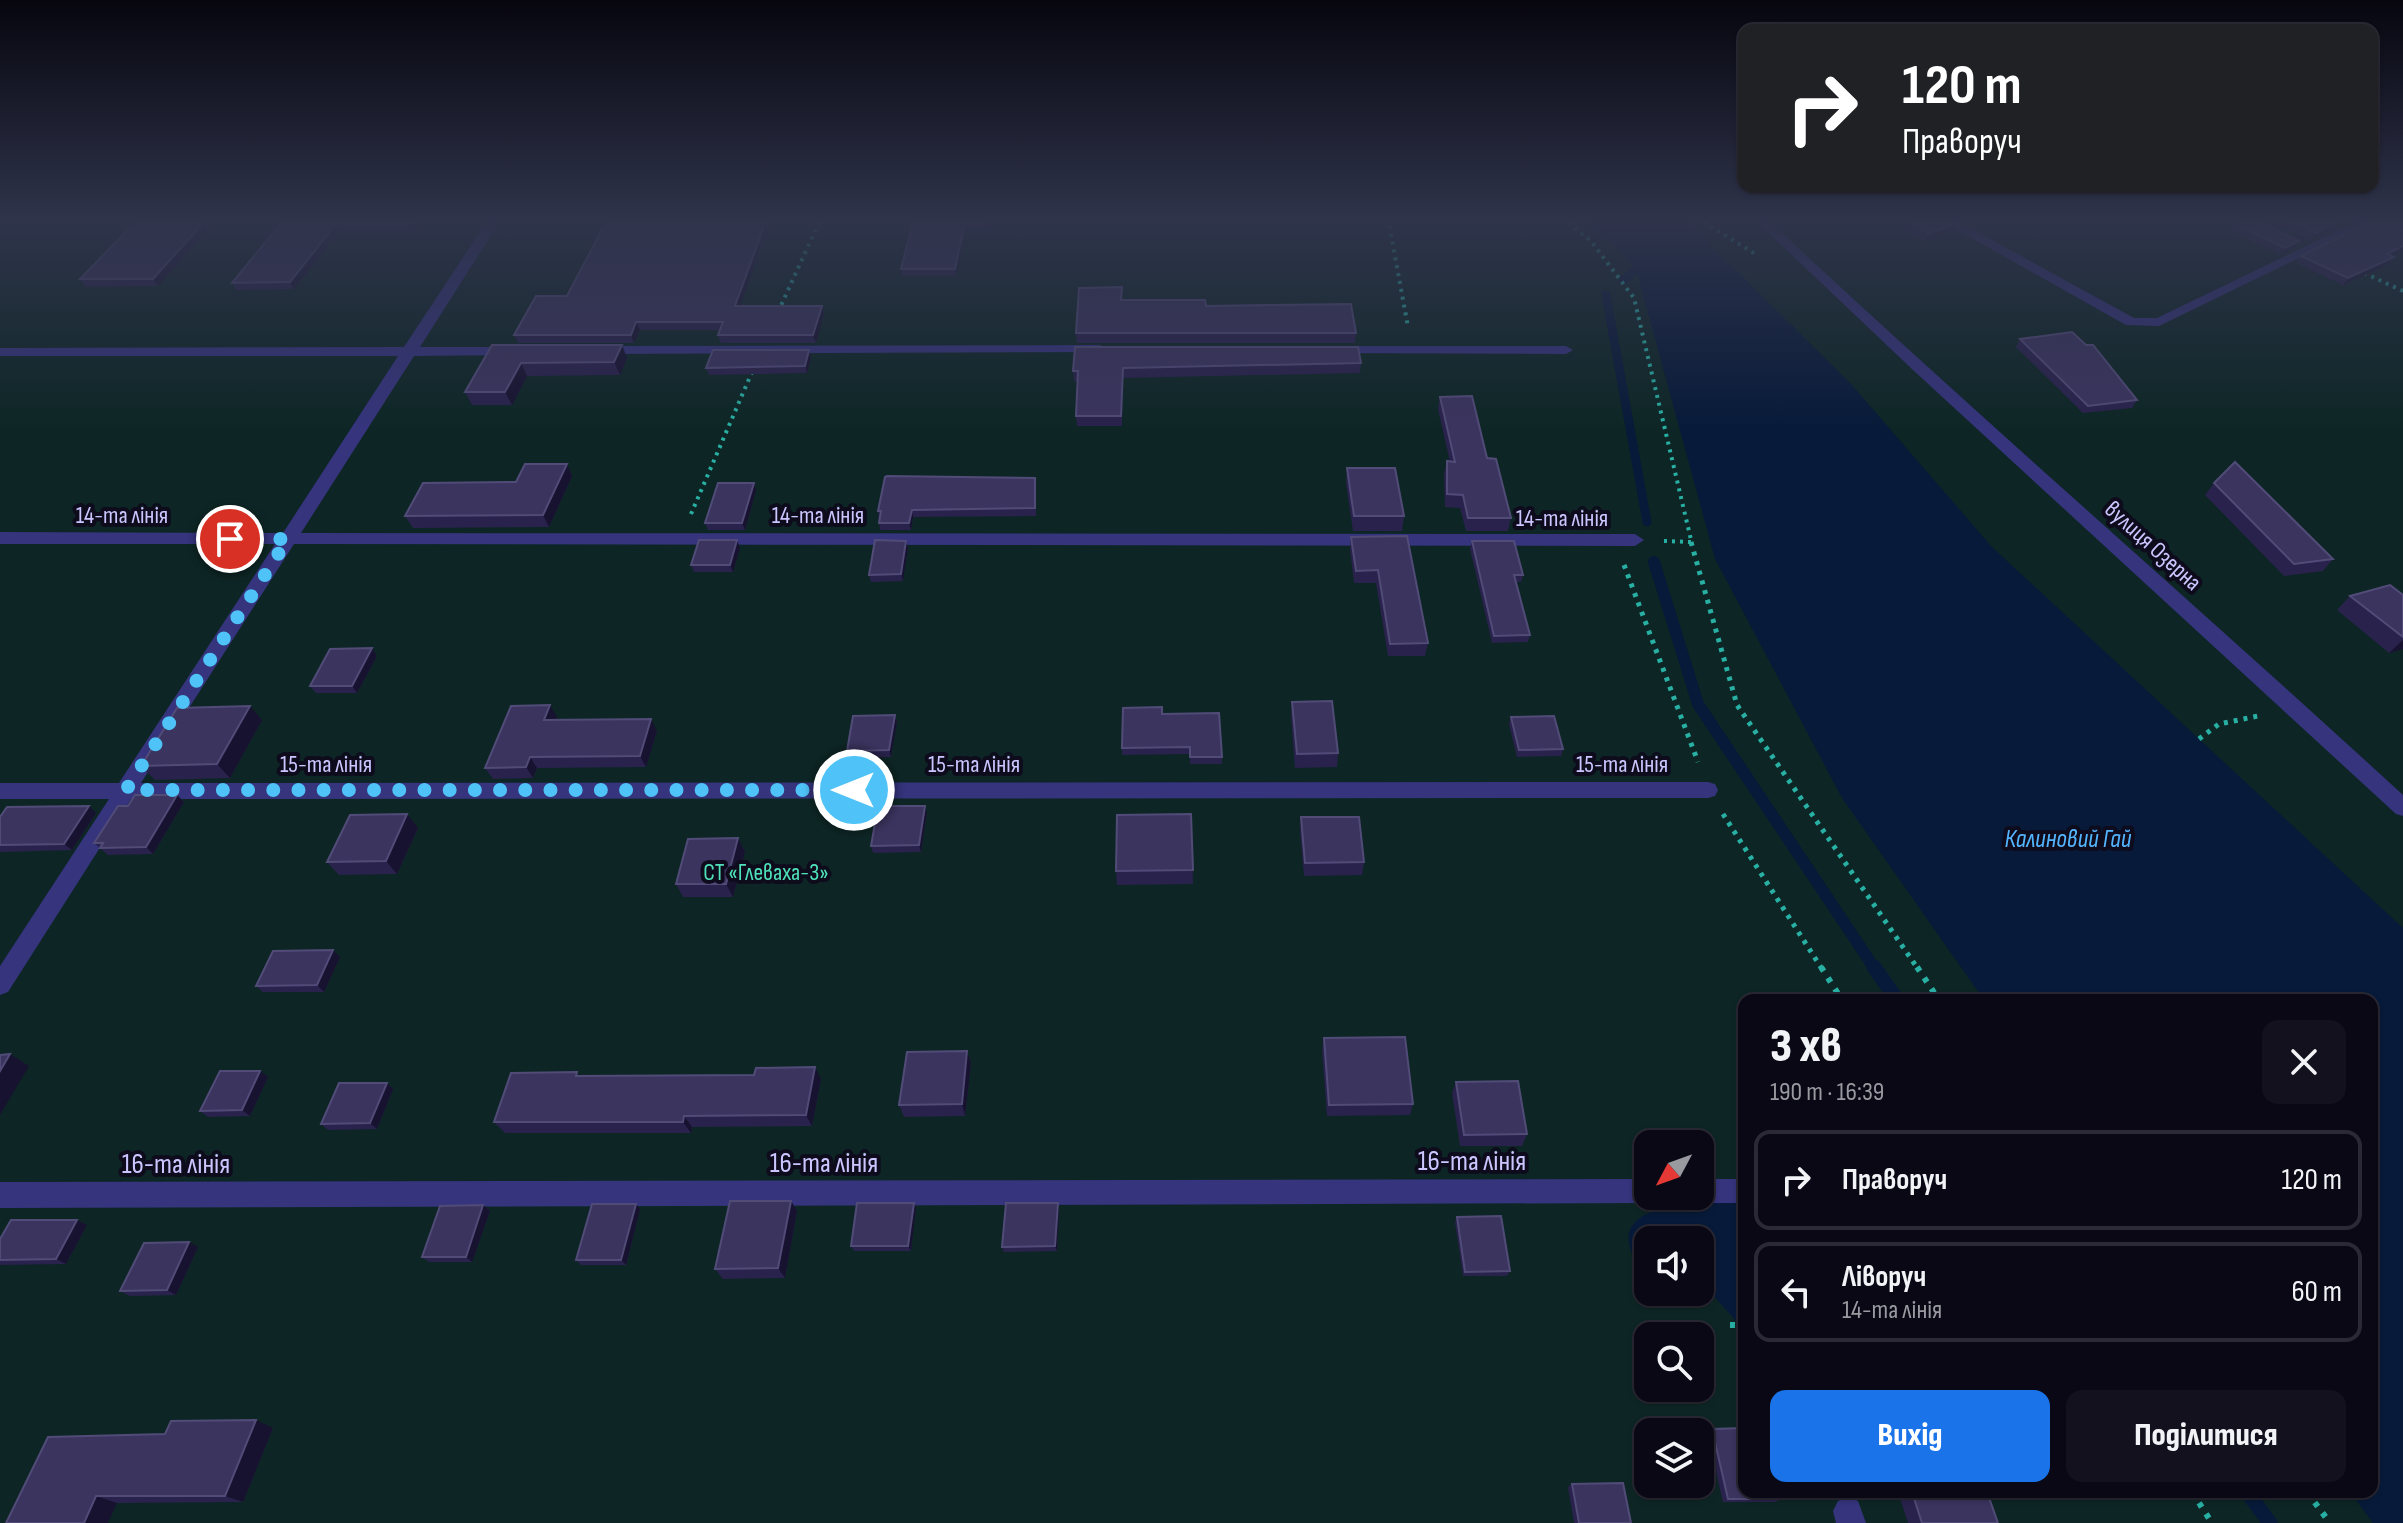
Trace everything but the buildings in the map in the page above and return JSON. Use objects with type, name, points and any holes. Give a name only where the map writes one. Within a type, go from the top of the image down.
[{"type":"lane","points":[[0,985],[449,289]]},
{"type":"lane","name":"вулиця Озерна","points":[[1833,289],[2298,709],[2403,808]]},
{"type":"lane","points":[[2071,289],[2131,322],[2159,322],[2221,289]]},
{"type":"lane","points":[[577,351],[1111,349]]},
{"type":"lane","points":[[1317,350],[1566,350]]},
{"type":"lane","points":[[0,352],[531,351]]},
{"type":"lane","name":"14-та лінія","points":[[0,538],[1635,540]]},
{"type":"lane","name":"15-та лінія","points":[[0,791],[1708,790]]},
{"type":"lane","name":"16-та лінія","points":[[0,1195],[1634,1191]]},
{"type":"lane","points":[[1714,1191],[1738,1191]]},
{"type":"path","points":[[1401,289],[1412,350]]},
{"type":"path","points":[[1627,289],[1634,298],[1691,542],[1737,705],[1935,994]]},
{"type":"path","points":[[2199,739],[2219,724],[2298,709]]},
{"type":"path","points":[[1730,1325],[1738,1325]]},
{"type":"path","points":[[2196,1498],[2212,1523]]},
{"type":"path","points":[[2311,1498],[2330,1523]]},
{"type":"green space","name":"СТ «Глеваха-3»","points":[[0,289],[2403,289],[2403,1523],[0,1523]]},
{"type":"water","name":"Калиновий Гай","points":[[1641,289],[1755,289],[1851,384],[1992,547],[2403,928],[2403,1523],[2373,1523],[2354,1498],[2378,1498],[2378,994],[1980,994],[1842,798],[1715,559]]},
{"type":"water","points":[[1738,1201],[1738,1323],[1714,1296],[1714,1226],[1634,1226],[1634,1258],[1629,1232],[1637,1220],[1651,1212],[1714,1210],[1714,1202]]},
{"type":"waterway","points":[[1606,295],[1647,522]]},
{"type":"waterway","points":[[1654,562],[1698,704],[1875,969]]},
{"type":"waterway","points":[[1874,967],[1893,994]]},
{"type":"waterway","points":[[2251,1498],[2270,1523]]},
{"type":"route","points":[[230,539],[288,539],[126,790],[854,790]]}]
